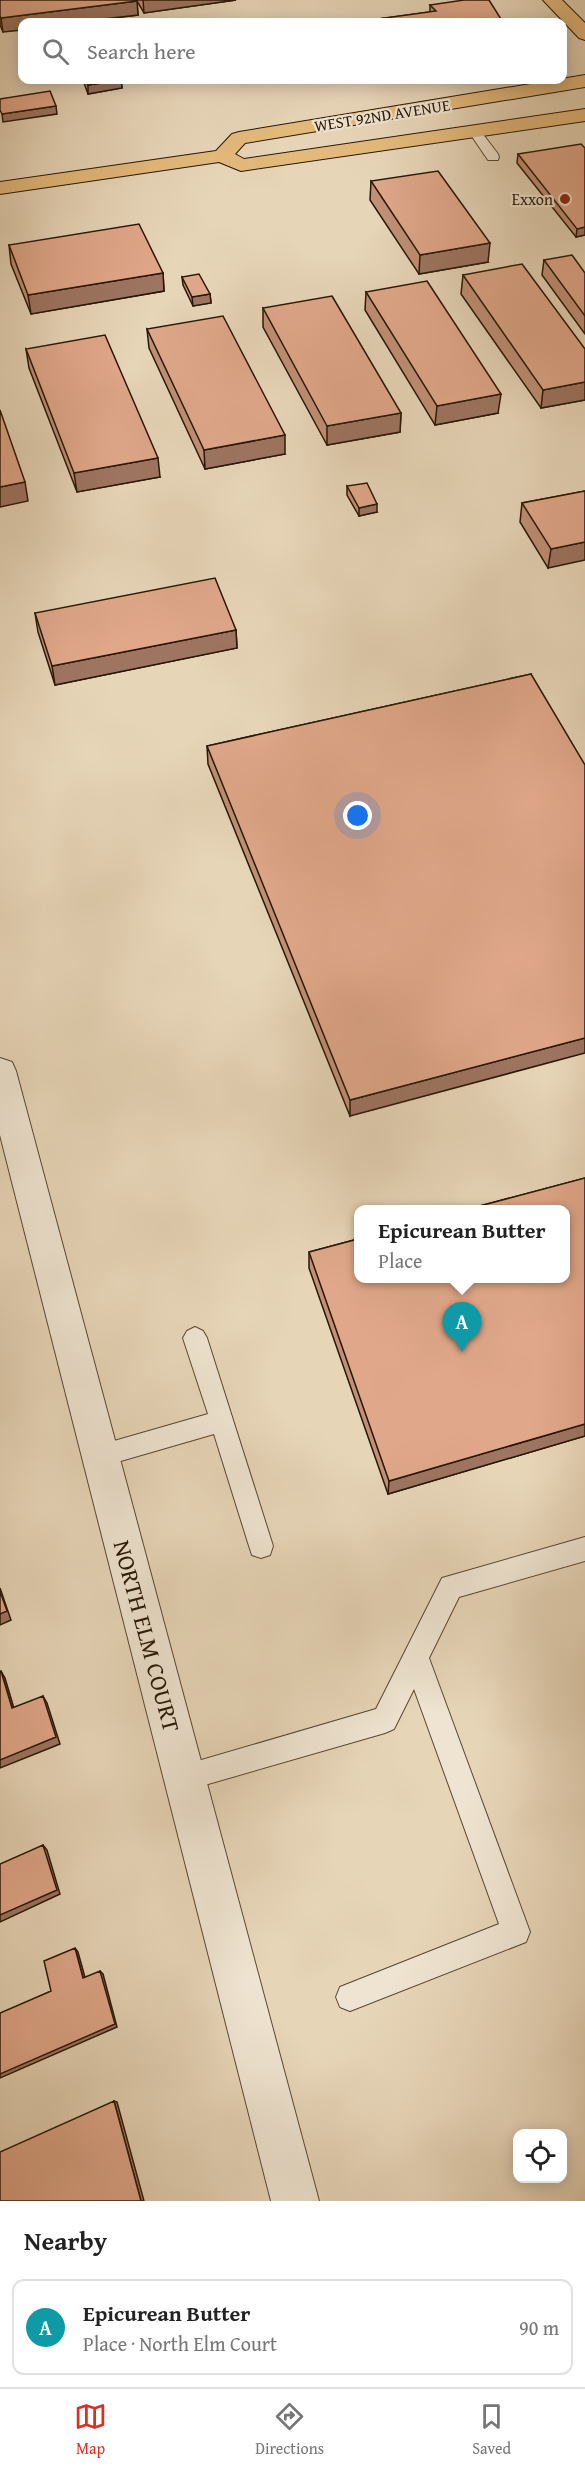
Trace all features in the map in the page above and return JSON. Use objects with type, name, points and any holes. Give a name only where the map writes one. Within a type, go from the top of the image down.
[{"type":"main road","points":[[552,0],[585,34]]},
{"type":"main road","name":"WEST 92ND AVENUE","points":[[567,84],[585,81]]},
{"type":"main road","name":"WEST 92ND AVENUE","points":[[222,156],[239,138],[567,84]]},
{"type":"main road","name":"WEST 92ND AVENUE","points":[[0,188],[222,156],[242,165],[585,115]]},
{"type":"street","name":"NORTH ELM COURT","points":[[0,1071],[295,2201]]},
{"type":"lane","points":[[475,132],[494,157]]},
{"type":"lane","points":[[195,1338],[261,1546]]},
{"type":"lane","points":[[100,1455],[222,1421]]},
{"type":"lane","points":[[184,1778],[385,1720],[451,1587],[585,1550]]},
{"type":"lane","points":[[350,1997],[516,1932],[416,1657]]},
{"type":"building","points":[[0,0],[137,0],[137,1],[1,18]]},
{"type":"building","points":[[464,0],[489,0],[500,18],[385,18],[436,11],[430,5]]},
{"type":"building","points":[[50,91],[56,106],[2,114],[0,110],[0,99]]},
{"type":"building","name":"Exxon","points":[[581,144],[585,148],[585,227],[577,229],[518,154]]},
{"type":"building","points":[[438,171],[490,243],[420,255],[371,181]]},
{"type":"building","points":[[139,224],[163,273],[28,295],[9,245]]},
{"type":"building","points":[[572,255],[585,273],[585,316],[544,260]]},
{"type":"building","points":[[522,264],[585,349],[585,382],[543,390],[463,275]]},
{"type":"building","points":[[199,274],[210,294],[192,297],[182,277]]},
{"type":"building","points":[[427,281],[501,394],[437,406],[366,292]]},
{"type":"building","points":[[332,296],[401,413],[327,426],[263,308]]},
{"type":"building","points":[[223,316],[285,435],[204,450],[147,329]]},
{"type":"building","points":[[105,335],[158,458],[74,473],[26,349]]},
{"type":"building","points":[[0,410],[25,482],[0,487]]},
{"type":"building","points":[[367,483],[377,504],[359,508],[347,486]]},
{"type":"building","points":[[585,491],[585,542],[551,549],[522,503]]},
{"type":"building","points":[[215,578],[236,630],[52,666],[35,613]]},
{"type":"building","points":[[531,674],[585,765],[585,1038],[350,1100],[207,746]]},
{"type":"building","points":[[585,1178],[585,1424],[389,1481],[309,1252],[354,1240],[354,1283],[570,1283],[570,1205],[483,1205]]},
{"type":"building","points":[[0,1591],[7,1611],[0,1614]]},
{"type":"building","points":[[0,1671],[12,1708],[43,1696],[56,1737],[0,1760]]},
{"type":"building","points":[[43,1845],[57,1890],[0,1915],[0,1864]]},
{"type":"building","points":[[75,1948],[83,1978],[100,1971],[115,2024],[0,2074],[0,2013],[51,1991],[44,1961]]},
{"type":"building","points":[[114,2101],[141,2201],[0,2201],[0,2152]]},
{"type":"place","name":"Exxon","points":[[565,199]]},
{"type":"place","name":"Epicurean Butter","points":[[462,1352]]}]
